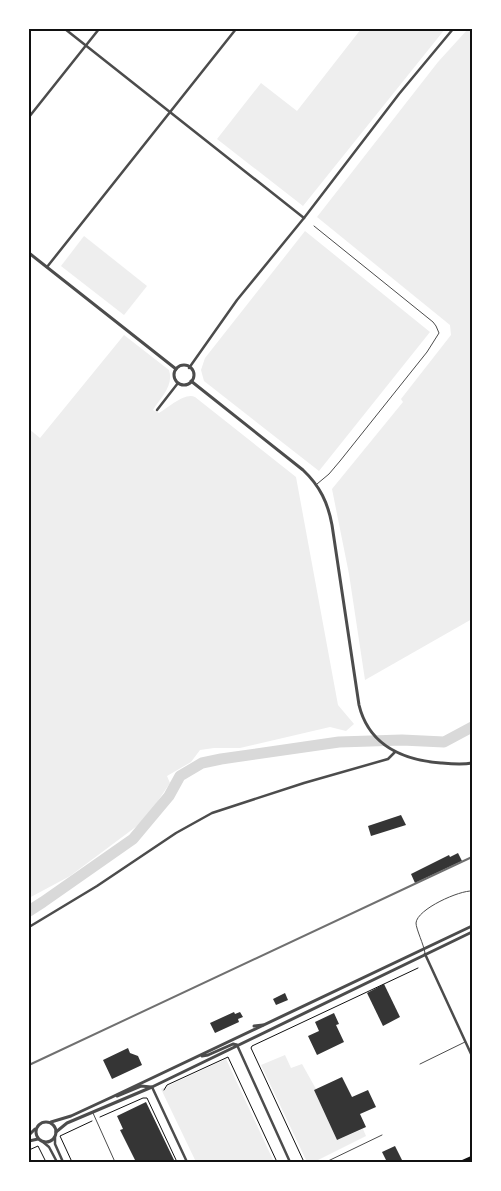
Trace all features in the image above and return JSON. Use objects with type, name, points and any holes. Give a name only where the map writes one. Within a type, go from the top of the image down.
[{"type":"main road","points":[[462,1162],[472,1158]]},
{"type":"street","points":[[65,29],[304,218]]},
{"type":"street","points":[[29,117],[99,29]]},
{"type":"street","points":[[47,267],[236,29]]},
{"type":"street","points":[[190,368],[237,300],[304,218],[399,94],[453,29]]},
{"type":"street","points":[[29,253],[176,370]]},
{"type":"street","points":[[183,366],[190,368],[193,374],[191,382],[185,385],[178,383],[174,375],[176,370],[183,366]]},
{"type":"street","points":[[191,382],[299,466],[316,484],[325,500],[332,525],[359,705],[363,718],[372,732],[395,752],[412,759],[435,763],[472,763]]},
{"type":"street","points":[[157,410],[178,383]]},
{"type":"street","points":[[29,927],[97,886],[203,817],[250,800],[388,759],[395,752]]},
{"type":"street","points":[[29,1135],[40,1123],[71,1116],[472,926]]},
{"type":"street","points":[[56,1132],[67,1123],[152,1087],[472,932]]},
{"type":"street","points":[[426,954],[472,1056]]},
{"type":"street","points":[[254,1026],[266,1024]]},
{"type":"street","points":[[199,1056],[208,1055],[233,1044],[238,1045]]},
{"type":"street","points":[[238,1045],[290,1162]]},
{"type":"street","points":[[112,1097],[142,1086],[152,1087]]},
{"type":"street","points":[[152,1087],[186,1162]]},
{"type":"street","points":[[51,1122],[56,1132],[55,1144],[63,1162]]},
{"type":"street","points":[[36,1128],[35,1134],[38,1139],[48,1147],[57,1162]]},
{"type":"street","points":[[43,1142],[50,1141],[55,1137]]},
{"type":"street","points":[[29,1140],[38,1139]]},
{"type":"lane","points":[[314,226],[432,322],[438,330],[436,340],[411,372],[329,474],[316,484]]},
{"type":"lane","points":[[426,954],[416,926],[419,916],[428,908],[454,895],[464,891],[472,891]]},
{"type":"lane","points":[[420,1064],[466,1042]]},
{"type":"lane","points":[[93,1111],[115,1162]]},
{"type":"lane","points":[[326,1162],[382,1135]]},
{"type":"path","points":[[304,1162],[251,1048],[252,1046],[418,968]]},
{"type":"path","points":[[164,1090],[167,1085],[228,1057],[277,1162]]},
{"type":"path","points":[[72,1162],[60,1136],[143,1098],[147,1098],[177,1162]]},
{"type":"path","points":[[29,1150],[38,1146],[46,1162]]},
{"type":"shaded area","points":[[361,29],[445,29],[303,206],[217,139],[261,83],[297,111]]},
{"type":"shaded area","points":[[468,29],[472,29],[472,619],[365,680],[349,574],[332,489],[403,402],[401,399],[451,335],[450,325],[317,217],[438,62]]},
{"type":"shaded area","points":[[305,231],[430,332],[319,471],[204,381],[201,370],[205,358]]},
{"type":"shaded area","points":[[84,236],[147,286],[124,315],[61,266]]},
{"type":"shaded area","points":[[124,335],[169,370],[170,381],[168,386],[153,410],[159,413],[186,397],[195,397],[296,477],[338,705],[354,724],[346,731],[330,727],[240,748],[200,750],[191,762],[167,776],[170,783],[145,820],[70,876],[29,898],[29,429],[40,438]]},
{"type":"shaded area","points":[[285,1055],[291,1068],[302,1064],[316,1089],[314,1090],[337,1140],[363,1129],[366,1136],[314,1162],[307,1162],[261,1065]]},
{"type":"shaded area","points":[[226,1059],[274,1162],[196,1162],[161,1089]]},
{"type":"building","points":[[401,815],[406,825],[371,836],[368,826]]},
{"type":"building","points":[[458,853],[462,861],[415,883],[411,874],[449,855],[450,857]]},
{"type":"building","points":[[384,984],[400,1017],[383,1026],[367,993]]},
{"type":"building","points":[[285,993],[288,1000],[276,1005],[273,999]]},
{"type":"building","points":[[234,1012],[235,1014],[240,1012],[243,1017],[238,1019],[239,1022],[215,1033],[210,1023]]},
{"type":"building","points":[[334,1013],[339,1024],[336,1025],[344,1042],[317,1055],[308,1036],[319,1031],[315,1022]]},
{"type":"building","points":[[128,1048],[130,1053],[138,1056],[142,1065],[112,1079],[103,1060]]},
{"type":"building","points":[[342,1077],[352,1097],[368,1090],[376,1107],[360,1114],[366,1127],[337,1140],[314,1090]]},
{"type":"building","points":[[146,1102],[175,1162],[136,1162],[120,1130],[123,1129],[117,1116]]},
{"type":"building","points":[[395,1146],[403,1162],[387,1162],[382,1152]]},
{"type":"waterway","points":[[29,911],[133,839],[169,796],[180,776],[202,763],[339,742],[402,740],[444,742],[472,727]]},
{"type":"railway","points":[[29,1065],[472,857]]}]
